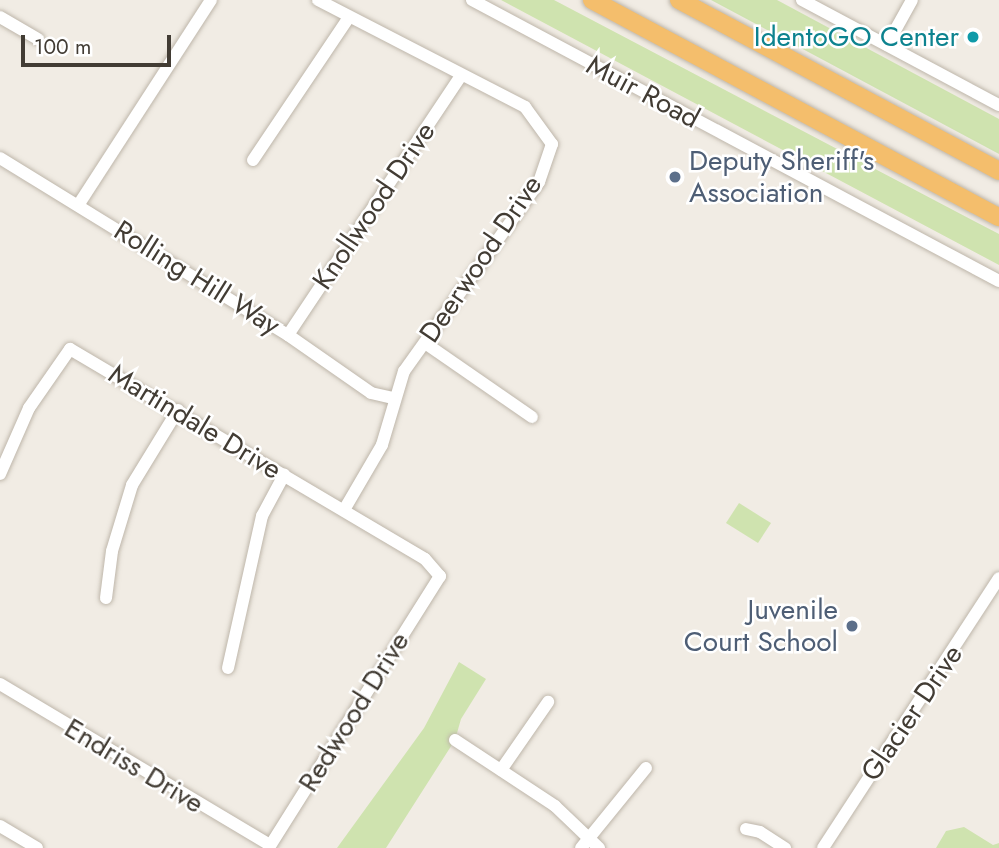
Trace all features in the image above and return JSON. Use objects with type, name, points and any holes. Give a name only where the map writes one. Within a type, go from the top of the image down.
[{"type":"highway","points":[[592,0],[999,217]]},
{"type":"highway","points":[[679,0],[999,170]]},
{"type":"street","points":[[79,204],[211,0]]},
{"type":"street","name":"Deerwood Drive","points":[[318,0],[460,77],[525,107],[552,144],[539,182],[404,371],[393,398],[382,445],[344,510]]},
{"type":"street","name":"Muir Road","points":[[472,0],[999,281]]},
{"type":"street","points":[[802,0],[999,105]]},
{"type":"street","points":[[887,45],[912,0]]},
{"type":"street","points":[[0,17],[38,39]]},
{"type":"street","points":[[253,160],[349,18]]},
{"type":"street","name":"Knollwood Drive","points":[[288,335],[460,77]]},
{"type":"street","name":"Rolling Hill Way","points":[[2,164],[79,204],[288,335],[372,393],[393,398]]},
{"type":"street","points":[[425,343],[532,417]]},
{"type":"street","name":"Martindale Drive","points":[[0,474],[29,408],[69,349],[178,410],[425,559],[440,576]]},
{"type":"street","points":[[106,598],[112,551],[132,485],[178,410]]},
{"type":"street","points":[[228,668],[262,516],[284,475]]},
{"type":"street","name":"Redwood Drive","points":[[270,847],[440,576]]},
{"type":"street","name":"Glacier Drive","points":[[823,848],[999,578]]},
{"type":"street","name":"Endriss Drive","points":[[0,684],[270,847]]},
{"type":"street","points":[[501,771],[548,702]]},
{"type":"street","points":[[455,740],[555,806],[596,843]]},
{"type":"street","points":[[581,848],[596,843],[646,768]]},
{"type":"street","points":[[0,826],[37,848]]},
{"type":"street","points":[[746,829],[760,832],[785,848]]},
{"type":"green space","points":[[501,0],[554,0],[999,234],[999,265]]},
{"type":"green space","points":[[711,0],[777,0],[999,119],[999,154]]},
{"type":"green space","points":[[739,503],[771,523],[758,543],[726,523]]},
{"type":"green space","points":[[459,662],[486,679],[461,719],[455,740],[386,848],[337,848],[424,728]]},
{"type":"green space","points":[[964,827],[993,845],[999,843],[999,848],[936,848],[946,831]]},
{"type":"place","name":"IdentoGO Center","points":[[973,37]]},
{"type":"place","name":"Deputy Sheriff's Association","points":[[675,177]]},
{"type":"place","name":"Juvenile Court School","points":[[852,626]]}]
